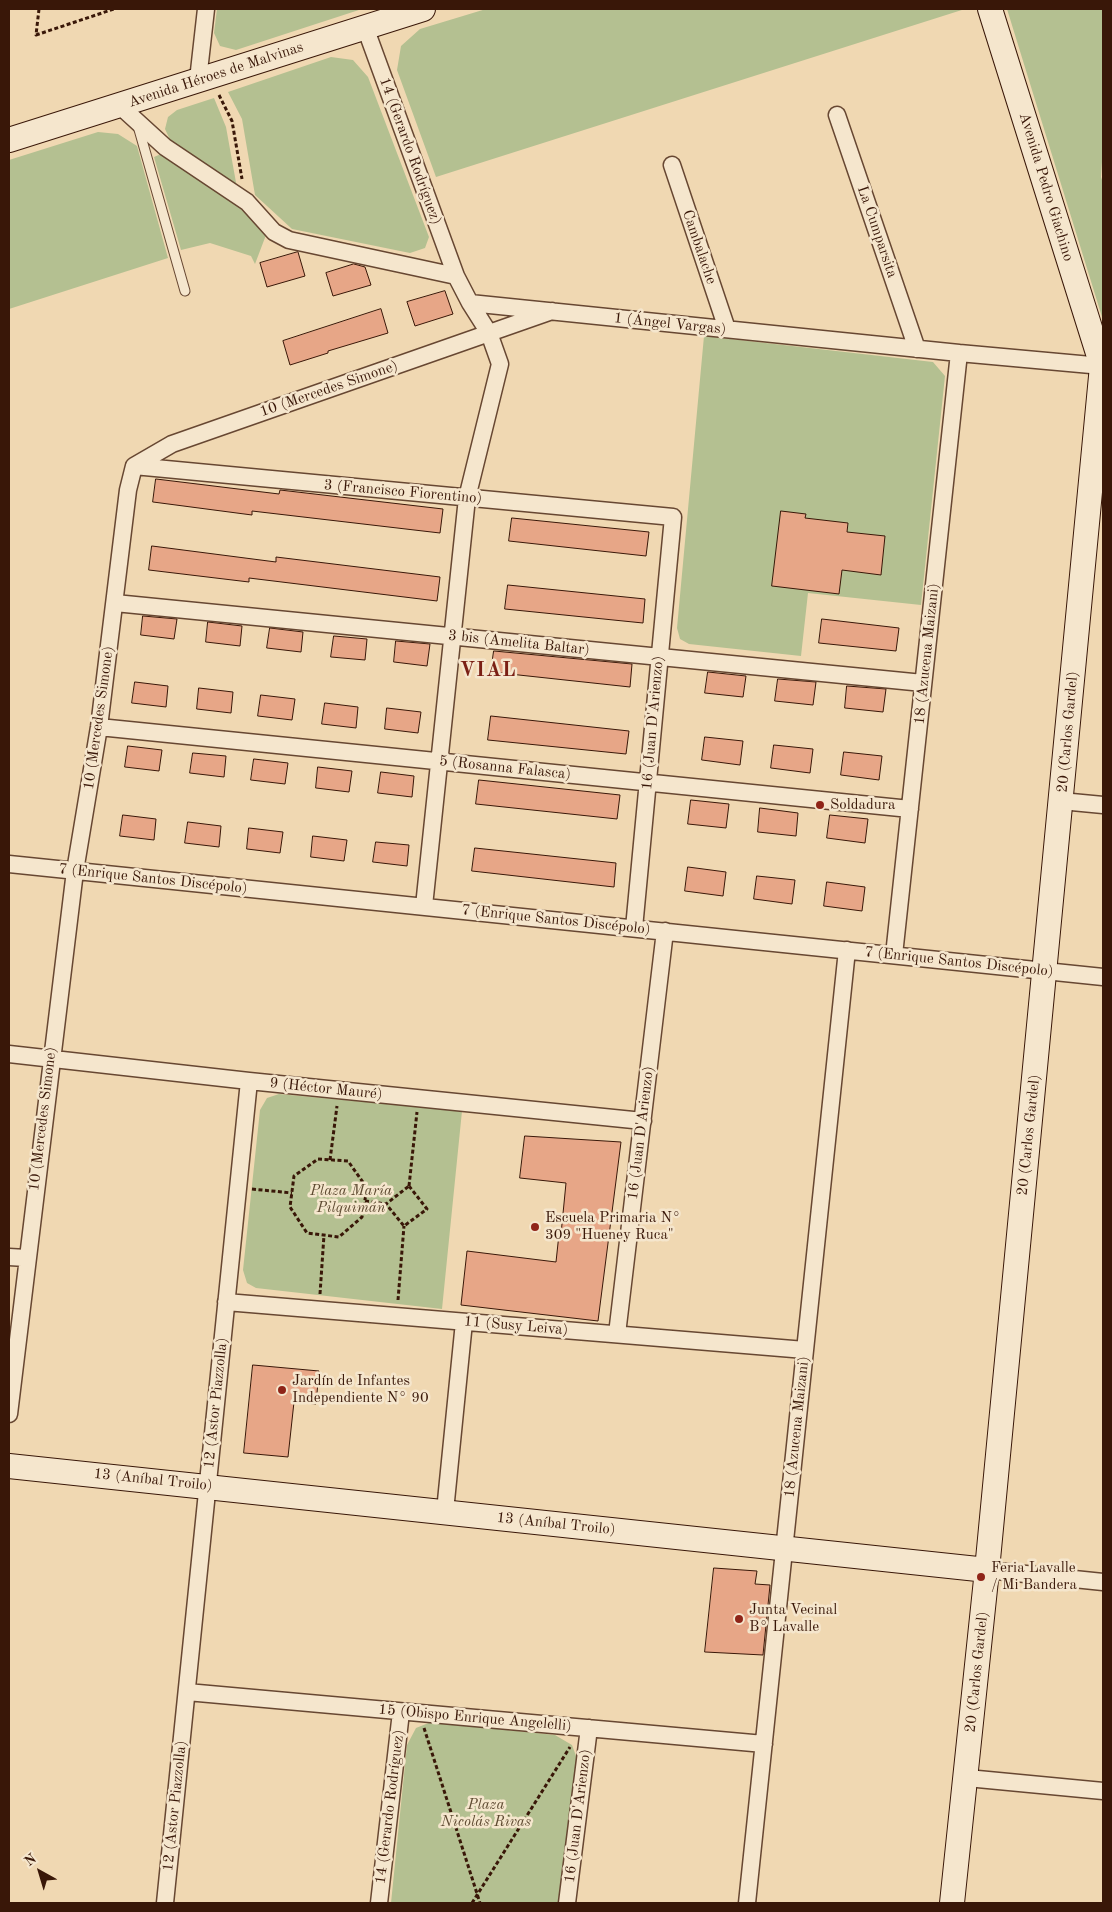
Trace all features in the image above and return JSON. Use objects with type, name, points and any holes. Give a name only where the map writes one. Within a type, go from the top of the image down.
[{"type":"street","points":[[204,78],[206,9]]},
{"type":"street","name":"Avenida Héroes de Malvinas","points":[[9,140],[128,113],[204,78],[423,9]]},
{"type":"street","name":"Avenida Pedro Giachino","points":[[990,9],[1103,366]]},
{"type":"street","name":"14 (Gerardo Rodríguez)","points":[[365,27],[456,276]]},
{"type":"street","points":[[128,113],[165,147],[247,202],[274,232],[290,240],[456,276],[489,333],[500,364],[467,498],[424,906]]},
{"type":"street","name":"La Cumparsita","points":[[837,115],[917,349]]},
{"type":"street","name":"Cambalache","points":[[672,165],[727,329]]},
{"type":"street","name":"1 (Ángel Vargas)","points":[[470,303],[959,354],[1103,366]]},
{"type":"street","name":"10 (Mercedes Simone)","points":[[9,1414],[26,1258],[74,871],[99,727],[116,603],[128,490],[134,466],[172,444],[552,311]]},
{"type":"street","name":"18 (Azucena Maizani)","points":[[894,955],[959,354]]},
{"type":"street","name":"20 (Carlos Gardel)","points":[[952,1903],[987,1570],[1103,366]]},
{"type":"street","name":"3 (Francisco Fiorentino)","points":[[134,466],[673,518]]},
{"type":"street","name":"16 (Juan D'Arienzo)","points":[[634,928],[673,518]]},
{"type":"street","name":"3 bis (Amelita Baltar)","points":[[116,603],[923,684]]},
{"type":"street","name":"5 (Rosanna Falasca)","points":[[99,727],[910,809]]},
{"type":"street","points":[[1061,801],[1103,805]]},
{"type":"street","name":"7 (Enrique Santos Discépolo)","points":[[9,864],[1103,976]]},
{"type":"street","name":"16 (Juan D'Arienzo)","points":[[617,1334],[666,931]]},
{"type":"street","name":"18 (Azucena Maizani)","points":[[747,1903],[847,950]]},
{"type":"street","name":"9 (Héctor Mauré)","points":[[9,1054],[249,1081],[643,1121]]},
{"type":"street","name":"12 (Astor Piazzolla)","points":[[165,1903],[249,1081]]},
{"type":"street","points":[[9,1257],[26,1258]]},
{"type":"street","name":"11 (Susy Leiva)","points":[[226,1302],[805,1350]]},
{"type":"street","points":[[445,1512],[464,1322]]},
{"type":"street","name":"13 (Aníbal Troilo)","points":[[9,1466],[1103,1582]]},
{"type":"street","name":"15 (Obispo Enrique Angelelli)","points":[[187,1692],[764,1744]]},
{"type":"street","name":"14 (Gerardo Rodríguez)","points":[[378,1903],[401,1712]]},
{"type":"street","name":"16 (Juan D'Arienzo)","points":[[567,1903],[585,1728]]},
{"type":"street","points":[[966,1778],[1103,1791]]},
{"type":"lane","points":[[128,113],[185,291]]},
{"type":"path","points":[[39,9],[36,35],[114,9]]},
{"type":"path","points":[[204,78],[232,121],[247,202]]},
{"type":"path","points":[[330,1160],[338,1090]]},
{"type":"path","points":[[404,1226],[427,1209],[409,1186],[418,1098]]},
{"type":"path","points":[[318,1159],[330,1160],[348,1161],[368,1188],[362,1217],[339,1237],[307,1233],[290,1207],[294,1176],[318,1159]]},
{"type":"path","points":[[386,1204],[409,1186]]},
{"type":"path","points":[[238,1190],[292,1193]]},
{"type":"path","points":[[365,1201],[386,1204],[404,1226],[398,1317]]},
{"type":"path","points":[[319,1310],[324,1235]]},
{"type":"path","points":[[420,1713],[480,1903]]},
{"type":"path","points":[[472,1903],[585,1728]]},
{"type":"green space","points":[[217,9],[362,9],[236,50],[220,46],[214,33]]},
{"type":"green space","points":[[486,9],[965,9],[436,177],[397,70],[401,46],[420,29]]},
{"type":"green space","points":[[1007,9],[1103,9],[1102,317]]},
{"type":"green space","points":[[331,57],[353,60],[368,77],[429,237],[425,248],[410,253],[292,229],[255,195],[242,119],[228,92]]},
{"type":"green space","points":[[214,98],[226,127],[237,188],[172,144],[165,129],[168,117],[177,110]]},
{"type":"green space","points":[[98,132],[118,134],[137,146],[168,258],[9,309],[9,160]]},
{"type":"green space","points":[[161,154],[231,201],[256,223],[266,235],[255,264],[251,256],[210,243],[181,250],[154,157]]},
{"type":"green space","points":[[704,336],[933,362],[945,376],[921,605],[808,593],[801,656],[689,644],[680,639],[677,628]]},
{"type":"green space","name":"Plaza María Pilquimán","points":[[279,1094],[462,1111],[442,1309],[256,1288],[247,1283],[243,1270],[260,1110],[267,1098]]},
{"type":"green space","name":"Plaza Nicolás Rivas","points":[[431,1722],[555,1735],[572,1745],[579,1764],[558,1903],[391,1903],[407,1745],[416,1728]]},
{"type":"building","points":[[298,252],[305,276],[267,287],[260,263]]},
{"type":"building","points":[[354,264],[365,267],[371,285],[333,296],[326,273]]},
{"type":"building","points":[[445,291],[453,314],[415,326],[407,302]]},
{"type":"building","points":[[381,309],[388,333],[328,351],[328,353],[290,365],[283,341]]},
{"type":"building","points":[[156,479],[279,494],[280,490],[443,509],[440,533],[252,511],[252,515],[153,502]]},
{"type":"building","points":[[781,511],[806,514],[805,518],[848,523],[847,532],[885,536],[881,575],[842,570],[839,594],[772,586]]},
{"type":"building","points":[[512,518],[649,532],[646,556],[509,541]]},
{"type":"building","points":[[152,546],[276,562],[276,557],[440,577],[437,601],[249,578],[249,582],[149,570]]},
{"type":"building","points":[[508,585],[645,599],[643,623],[505,609]]},
{"type":"building","points":[[143,616],[177,619],[174,639],[141,635]]},
{"type":"building","points":[[822,619],[899,628],[896,651],[819,643]]},
{"type":"building","points":[[208,622],[242,626],[240,646],[206,642]]},
{"type":"building","points":[[270,628],[303,632],[301,652],[267,648]]},
{"type":"building","points":[[334,636],[367,639],[365,660],[331,657]]},
{"type":"building","points":[[396,641],[430,644],[427,666],[394,662]]},
{"type":"building","points":[[494,651],[632,664],[630,687],[491,672]]},
{"type":"building","points":[[708,672],[746,676],[743,697],[705,693]]},
{"type":"building","points":[[778,679],[816,682],[813,705],[775,701]]},
{"type":"building","points":[[135,682],[168,686],[166,707],[132,703]]},
{"type":"building","points":[[847,686],[886,689],[883,712],[845,708]]},
{"type":"building","points":[[199,688],[233,692],[231,713],[197,709]]},
{"type":"building","points":[[261,695],[295,699],[292,720],[258,716]]},
{"type":"building","points":[[325,703],[358,707],[356,728],[322,724]]},
{"type":"building","points":[[387,708],[421,712],[418,733],[385,729]]},
{"type":"building","points":[[491,716],[629,731],[626,754],[488,740]]},
{"type":"building","points":[[705,737],[743,741],[740,765],[702,760]]},
{"type":"building","points":[[774,745],[813,749],[810,773],[771,768]]},
{"type":"building","points":[[128,746],[162,750],[159,771],[125,767]]},
{"type":"building","points":[[844,752],[882,756],[879,780],[841,775]]},
{"type":"building","points":[[193,753],[226,756],[224,777],[190,773]]},
{"type":"building","points":[[254,759],[288,763],[285,784],[251,780]]},
{"type":"building","points":[[318,767],[352,771],[349,792],[316,788]]},
{"type":"building","points":[[381,772],[414,776],[412,797],[378,793]]},
{"type":"building","points":[[479,780],[620,795],[617,819],[476,804]]},
{"type":"building","points":[[691,800],[729,804],[726,828],[688,824]]},
{"type":"building","points":[[760,808],[798,813],[796,836],[758,832]]},
{"type":"building","points":[[123,815],[156,819],[154,840],[120,836]]},
{"type":"building","points":[[830,815],[868,819],[865,843],[827,838]]},
{"type":"building","points":[[188,822],[221,826],[219,847],[185,843]]},
{"type":"building","points":[[249,828],[283,832],[280,853],[247,849]]},
{"type":"building","points":[[313,836],[347,840],[344,861],[311,857]]},
{"type":"building","points":[[376,842],[409,845],[407,866],[373,862]]},
{"type":"building","points":[[475,848],[616,863],[614,887],[472,871]]},
{"type":"building","points":[[688,867],[726,872],[723,896],[685,891]]},
{"type":"building","points":[[757,876],[795,880],[792,904],[754,899]]},
{"type":"building","points":[[827,882],[865,887],[862,911],[824,906]]},
{"type":"building","name":"Escuela Primaria N° 309 \"Hueney Ruca\"","points":[[525,1136],[621,1142],[598,1321],[461,1305],[467,1251],[556,1262],[566,1183],[520,1178]]},
{"type":"building","name":"Jardín de Infantes Independiente N° 90","points":[[253,1365],[319,1371],[316,1404],[294,1402],[288,1457],[244,1453]]},
{"type":"building","name":"Junta Vecinal B° Lavalle","points":[[714,1568],[757,1571],[755,1584],[770,1585],[763,1655],[705,1652]]},
{"type":"place","name":"Soldadura","points":[[820,805]]},
{"type":"place","name":"Escuela Primaria N° 309 \"Hueney Ruca\"","points":[[535,1227]]},
{"type":"place","name":"Jardín de Infantes Independiente N° 90","points":[[282,1390]]},
{"type":"place","name":"Feria Lavalle / Mi Bandera","points":[[981,1577]]},
{"type":"place","name":"Junta Vecinal B° Lavalle","points":[[739,1619]]},
{"type":"district","name":"VIAL","points":[[488,671]]}]
